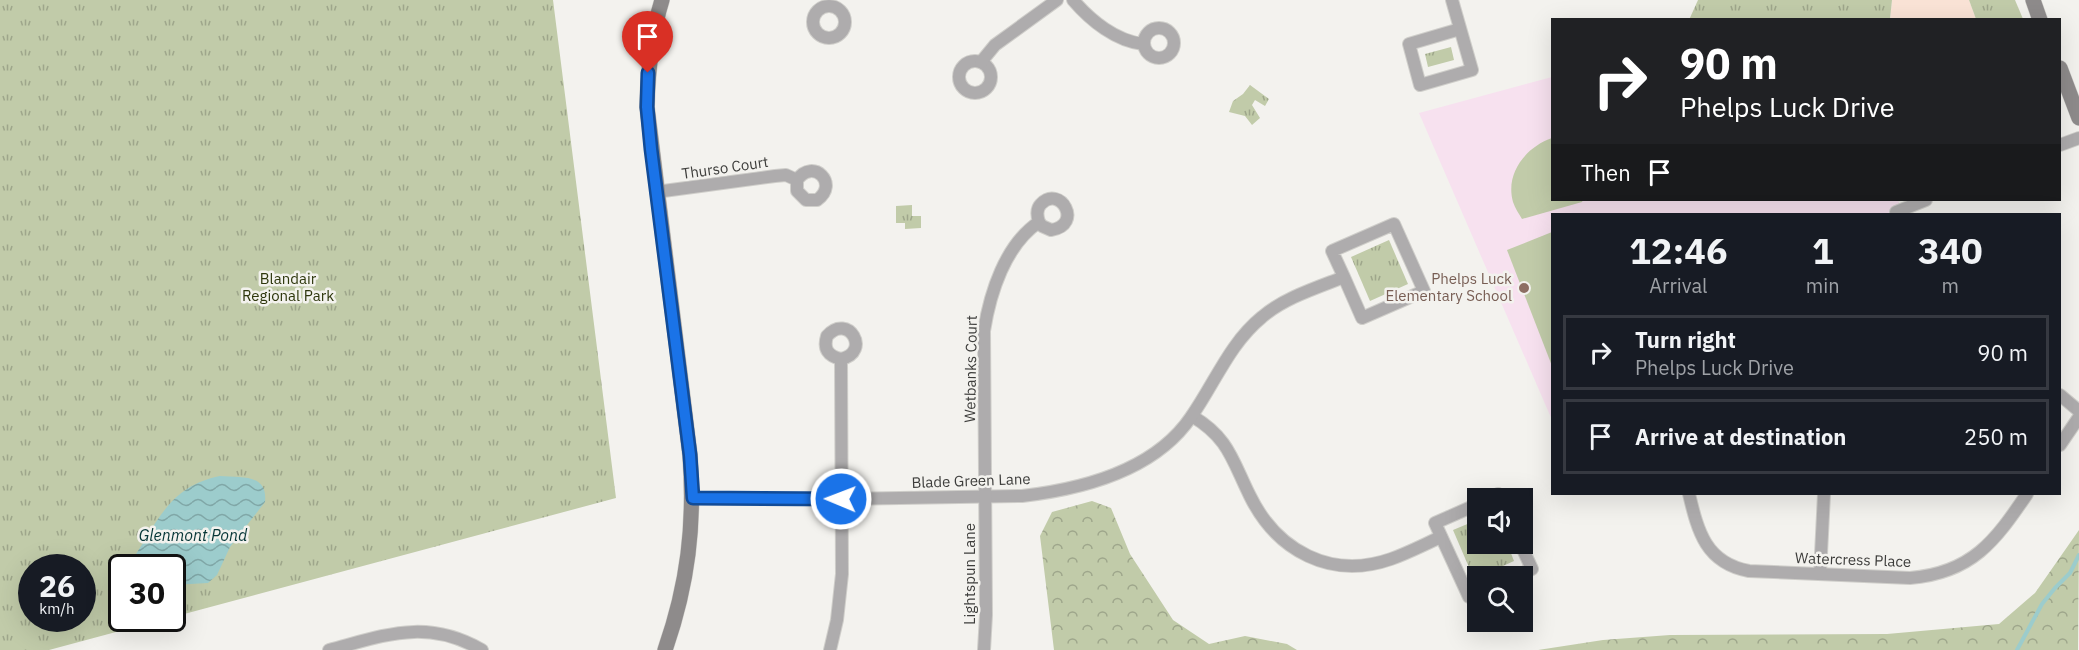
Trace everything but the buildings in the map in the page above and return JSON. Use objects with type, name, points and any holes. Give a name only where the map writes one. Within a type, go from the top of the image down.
[{"type":"street","points":[[662,0],[653,32],[647,107],[690,455],[693,498],[688,561],[673,626],[664,650]]},
{"type":"street","points":[[981,62],[995,45],[1057,0]]},
{"type":"street","points":[[1073,0],[1107,30],[1133,43],[1143,44]]},
{"type":"street","points":[[1452,0],[1472,70],[1420,85],[1409,44],[1460,29]]},
{"type":"street","points":[[2033,0],[2039,18]]},
{"type":"street","points":[[2061,71],[2079,118]]},
{"type":"street","points":[[2061,146],[2079,138]]},
{"type":"street","name":"Thurso Court","points":[[656,192],[775,176],[786,176],[797,180]]},
{"type":"street","points":[[1896,212],[1924,201]]},
{"type":"street","name":"Wetbanks Court","points":[[986,497],[984,331],[988,308],[1002,270],[1016,246],[1028,229],[1039,222]]},
{"type":"street","points":[[1394,224],[1424,291],[1362,318],[1344,277],[1332,251],[1394,224]]},
{"type":"street","name":"Blade Green Lane","points":[[693,498],[986,497],[1046,493],[1091,482],[1155,454],[1181,431],[1232,349],[1261,317],[1281,304],[1344,277]]},
{"type":"street","points":[[830,650],[835,630],[842,574],[841,359]]},
{"type":"street","points":[[2061,396],[2079,411]]},
{"type":"street","points":[[1192,416],[1208,425],[1229,450],[1250,497],[1267,525],[1284,542],[1309,557],[1344,566],[1364,566],[1390,560],[1441,537]]},
{"type":"street","points":[[2061,444],[2079,417]]},
{"type":"street","name":"Watercress Place","points":[[1690,495],[1701,535],[1716,555],[1735,568],[1749,571],[1910,578],[1932,576],[1977,555],[2002,530],[2026,495]]},
{"type":"street","points":[[1820,574],[1824,495]]},
{"type":"street","name":"Lightspun Lane","points":[[984,650],[986,497]]},
{"type":"street","points":[[1467,509],[1435,523],[1467,593]]},
{"type":"street","points":[[329,650],[399,632],[416,632],[448,635],[482,650]]},
{"type":"shaded area","points":[[1892,0],[1969,0],[1976,18],[1890,18]]},
{"type":"shaded area","name":"Phelps Luck Elementary School","points":[[1551,77],[1551,201],[1898,201],[1904,213],[1551,213],[1551,418],[1419,113]]},
{"type":"green space","name":"Blandair Regional Park","points":[[0,0],[553,0],[616,498],[186,614],[186,554],[108,554],[108,632],[116,632],[49,650],[0,650]]},
{"type":"green space","points":[[1698,0],[1892,0],[1890,18],[1690,18]]},
{"type":"green space","points":[[1969,0],[2015,0],[2023,18],[1976,18]]},
{"type":"green space","points":[[1451,47],[1454,60],[1428,67],[1425,54]]},
{"type":"green space","points":[[1250,85],[1269,99],[1265,106],[1255,100],[1252,105],[1260,118],[1252,125],[1245,116],[1229,112],[1233,101]]},
{"type":"green space","points":[[1551,138],[1551,201],[1582,201],[1522,219],[1514,204],[1511,191],[1512,181],[1520,162],[1543,142]]},
{"type":"green space","points":[[912,205],[912,216],[921,216],[921,228],[905,229],[905,223],[896,223],[896,206]]},
{"type":"green space","points":[[1551,232],[1551,363],[1507,250]]},
{"type":"green space","points":[[1389,240],[1408,284],[1370,301],[1351,257]]},
{"type":"green space","points":[[1092,501],[1111,508],[1130,554],[1173,620],[1209,644],[1245,636],[1287,644],[1297,650],[1054,650],[1040,536],[1052,512]]},
{"type":"green space","points":[[1467,524],[1467,554],[1511,554],[1514,561],[1503,566],[1468,566],[1453,530]]},
{"type":"green space","points":[[2079,530],[2078,650],[1538,650],[1603,640],[1670,635],[1887,634],[1999,624],[2035,593]]},
{"type":"water","name":"Glenmont Pond","points":[[220,476],[252,479],[262,486],[265,502],[230,547],[217,575],[208,583],[186,584],[186,554],[136,554],[167,506],[184,491]]},
{"type":"waterway","points":[[2017,650],[2042,604],[2070,573],[2079,555]]},
{"type":"place","name":"Phelps Luck Elementary School","points":[[1524,288]]},
{"type":"route","points":[[648,73],[647,107],[651,149],[690,455],[693,498],[841,499]]}]
